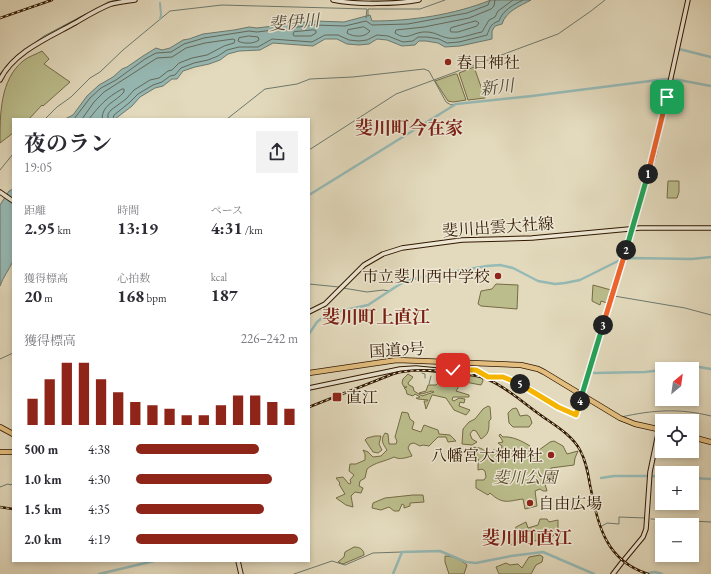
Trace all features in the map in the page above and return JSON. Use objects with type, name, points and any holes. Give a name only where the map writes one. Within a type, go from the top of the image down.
[{"type":"highway","name":"国道9号","points":[[310,373],[397,360],[509,364],[538,369],[626,421],[655,429]]},
{"type":"highway","points":[[0,427],[12,433]]},
{"type":"highway","points":[[699,439],[711,442]]},
{"type":"highway","points":[[0,452],[12,452]]},
{"type":"main road","points":[[0,80],[4,72],[13,62],[48,37],[103,7],[135,0]]},
{"type":"main road","points":[[333,0],[342,2],[393,3],[419,0]]},
{"type":"main road","points":[[310,388],[406,368],[446,371],[470,369],[492,378],[503,377],[526,386],[555,405],[576,415],[654,155],[688,0]]},
{"type":"main road","points":[[0,192],[12,200]]},
{"type":"main road","name":"斐川出雲大社線","points":[[310,312],[325,304],[364,265],[383,254],[398,249],[462,240],[527,239],[632,229],[711,228]]},
{"type":"main road","points":[[612,574],[643,537],[646,529],[650,472],[655,451]]},
{"type":"main road","points":[[238,562],[241,574]]},
{"type":"green space","points":[[42,51],[49,59],[44,64],[70,82],[43,106],[42,105],[30,118],[12,118],[12,134],[0,143],[1,109],[6,88],[15,69],[28,58]]},
{"type":"green space","points":[[474,67],[485,98],[468,100],[459,73]]},
{"type":"green space","points":[[457,74],[466,100],[453,102],[448,101],[435,81]]},
{"type":"green space","points":[[668,181],[679,181],[679,192],[677,198],[667,198]]},
{"type":"green space","points":[[496,284],[518,285],[517,309],[481,306],[478,304],[481,291],[492,289]]},
{"type":"green space","points":[[593,285],[611,290],[607,303],[601,301],[600,305],[592,301]]},
{"type":"green space","points":[[408,374],[413,377],[408,383],[409,385],[413,387],[414,391],[422,396],[434,392],[419,393],[426,391],[428,385],[436,385],[447,374],[479,377],[482,378],[483,381],[481,385],[465,382],[463,377],[458,382],[458,388],[456,391],[469,395],[469,397],[453,397],[452,400],[454,401],[459,398],[465,399],[464,403],[460,402],[459,406],[470,410],[466,415],[454,410],[446,398],[433,395],[426,409],[424,401],[428,400],[418,399],[416,398],[420,397],[415,394],[413,396],[407,394],[404,388],[407,387],[404,387],[402,383],[403,379]]},
{"type":"green space","points":[[488,406],[490,407],[491,419],[489,421],[489,429],[487,433],[481,439],[476,431],[473,430],[470,434],[472,439],[477,442],[472,445],[462,444],[463,429]]},
{"type":"green space","points":[[516,408],[520,416],[527,415],[530,417],[532,423],[529,427],[513,427],[509,423],[508,413],[512,409]]},
{"type":"green space","points":[[402,412],[408,413],[410,419],[414,422],[412,429],[421,432],[424,425],[438,430],[439,434],[450,435],[456,441],[448,442],[446,437],[438,437],[429,446],[420,446],[414,443],[410,444],[408,448],[412,456],[400,459],[394,457],[376,463],[367,469],[365,478],[360,481],[359,486],[363,488],[361,493],[355,492],[351,496],[353,507],[346,505],[336,498],[345,494],[336,478],[343,477],[349,484],[351,483],[350,480],[354,475],[349,471],[350,464],[356,464],[365,460],[363,450],[368,452],[373,457],[381,456],[387,450],[382,440],[385,433],[388,434],[389,444],[396,444],[397,441],[395,437]]},
{"type":"green space","name":"斐川公園","points":[[500,434],[503,437],[510,437],[524,442],[530,446],[529,453],[535,453],[550,442],[554,441],[563,446],[567,454],[578,451],[574,465],[551,468],[550,472],[556,475],[556,479],[547,479],[545,484],[547,491],[540,489],[535,491],[537,506],[525,509],[523,499],[502,501],[490,493],[488,495],[476,488],[476,480],[484,480],[486,477],[485,471],[482,469],[478,470],[479,460],[474,457],[471,458],[467,449],[483,449],[487,453],[492,452],[493,450],[501,450],[502,446],[498,443],[503,442],[499,436]]},
{"type":"green space","points":[[375,436],[381,436],[379,444],[382,450],[378,453],[373,452],[365,440]]},
{"type":"green space","points":[[423,495],[424,502],[410,503],[410,506],[404,508],[404,505],[402,504],[399,511],[394,511],[389,507],[381,510],[372,508],[373,503],[385,498]]},
{"type":"green space","points":[[540,519],[547,519],[549,522],[558,520],[558,530],[551,538],[519,542],[509,545],[507,541],[511,535],[514,534],[516,527],[526,522],[528,528],[538,525]]},
{"type":"green space","points":[[354,547],[361,549],[364,555],[343,564],[338,562],[344,557],[345,552]]},
{"type":"green space","points":[[540,555],[543,557],[542,562],[536,565],[531,574],[499,574],[496,567],[506,563],[510,565],[518,564],[522,568],[529,557]]},
{"type":"green space","points":[[445,556],[462,561],[467,565],[464,574],[449,574],[445,562]]},
{"type":"water","points":[[491,0],[531,0],[510,12],[502,24],[495,26],[492,31],[492,39],[460,46],[445,47],[438,43],[426,41],[419,41],[415,45],[402,46],[387,40],[377,39],[369,44],[359,45],[347,44],[337,39],[325,39],[313,46],[273,43],[260,50],[239,51],[228,54],[220,60],[183,71],[177,79],[172,79],[163,86],[155,88],[140,97],[132,106],[116,118],[67,118],[73,115],[87,96],[99,85],[143,56],[156,48],[162,50],[170,48],[183,40],[203,34],[249,27],[257,28],[314,21],[344,22],[370,15],[372,21],[402,20],[462,10]]},
{"type":"water","points":[[12,190],[12,263],[0,286],[0,205],[9,191]]},
{"type":"waterway","points":[[36,42],[44,36],[108,2],[116,0]]},
{"type":"waterway","points":[[371,0],[404,0]]},
{"type":"waterway","points":[[368,16],[368,9],[420,9],[445,0]]},
{"type":"waterway","points":[[310,149],[396,94],[558,34],[605,0]]},
{"type":"waterway","points":[[160,3],[160,19]]},
{"type":"waterway","name":"斐伊川","points":[[46,118],[57,107],[71,97],[90,78],[100,72],[123,50],[170,11],[222,5],[367,9],[366,18]]},
{"type":"waterway","points":[[0,74],[11,61],[25,49]]},
{"type":"waterway","points":[[679,49],[711,57]]},
{"type":"waterway","points":[[228,118],[265,89],[297,84],[310,79],[353,77],[424,69],[429,71],[446,102],[451,105],[456,104]]},
{"type":"waterway","name":"新川","points":[[310,194],[456,104],[666,79],[711,86]]},
{"type":"waterway","points":[[0,170],[12,155]]},
{"type":"waterway","points":[[310,332],[317,322],[327,314],[368,305],[406,281],[421,277],[500,265],[513,268],[538,281],[555,284],[580,280],[618,261],[631,258],[692,259],[711,257]]},
{"type":"waterway","points":[[310,284],[339,287]]},
{"type":"waterway","points":[[343,288],[367,292],[383,290],[389,291]]},
{"type":"waterway","points":[[614,296],[685,308],[711,315]]},
{"type":"waterway","points":[[0,359],[12,353]]},
{"type":"waterway","points":[[699,367],[711,369]]},
{"type":"waterway","points":[[594,373],[655,371]]},
{"type":"waterway","points":[[422,373],[425,374],[425,378]]},
{"type":"waterway","points":[[429,384],[431,376]]},
{"type":"waterway","points":[[621,417],[655,411],[677,411],[699,413],[711,416]]},
{"type":"waterway","points":[[601,478],[614,476],[648,476]]},
{"type":"waterway","points":[[651,476],[655,476]]},
{"type":"waterway","points":[[699,478],[711,479]]},
{"type":"waterway","points":[[0,487],[12,484]]},
{"type":"waterway","points":[[602,526],[607,523],[619,524],[619,517],[645,518]]},
{"type":"waterway","points":[[651,519],[711,522]]},
{"type":"waterway","points":[[393,574],[402,552],[440,551],[466,562],[476,563],[511,556],[543,552],[594,574]]},
{"type":"waterway","points":[[294,574],[332,561],[345,565],[373,553],[402,552]]},
{"type":"waterway","points":[[99,574],[150,562]]},
{"type":"waterway","points":[[643,574],[655,572],[662,574]]},
{"type":"railway","points":[[0,18],[52,0]]},
{"type":"railway","points":[[310,407],[393,374],[402,372],[427,370],[455,372],[469,374],[489,380],[509,391],[572,439],[582,454],[588,472],[600,526],[612,550],[633,568],[648,574]]},
{"type":"railway","points":[[0,507],[12,509]]},
{"type":"place","name":"春日神社","points":[[448,62]]},
{"type":"place","name":"市立斐川西中学校","points":[[498,276]]},
{"type":"place","name":"直江","points":[[337,397]]},
{"type":"place","name":"八幡宮大神神社","points":[[551,455]]},
{"type":"place","name":"自由広場","points":[[530,503]]},
{"type":"district","name":"斐川町今在家","points":[[409,127]]},
{"type":"district","name":"斐川町上直江","points":[[376,316]]},
{"type":"district","name":"斐川町直江","points":[[527,537]]},
{"type":"route","points":[[453,370],[470,369],[476,370],[488,377],[506,378],[526,386],[555,405],[576,415],[652,163],[667,97]]}]
